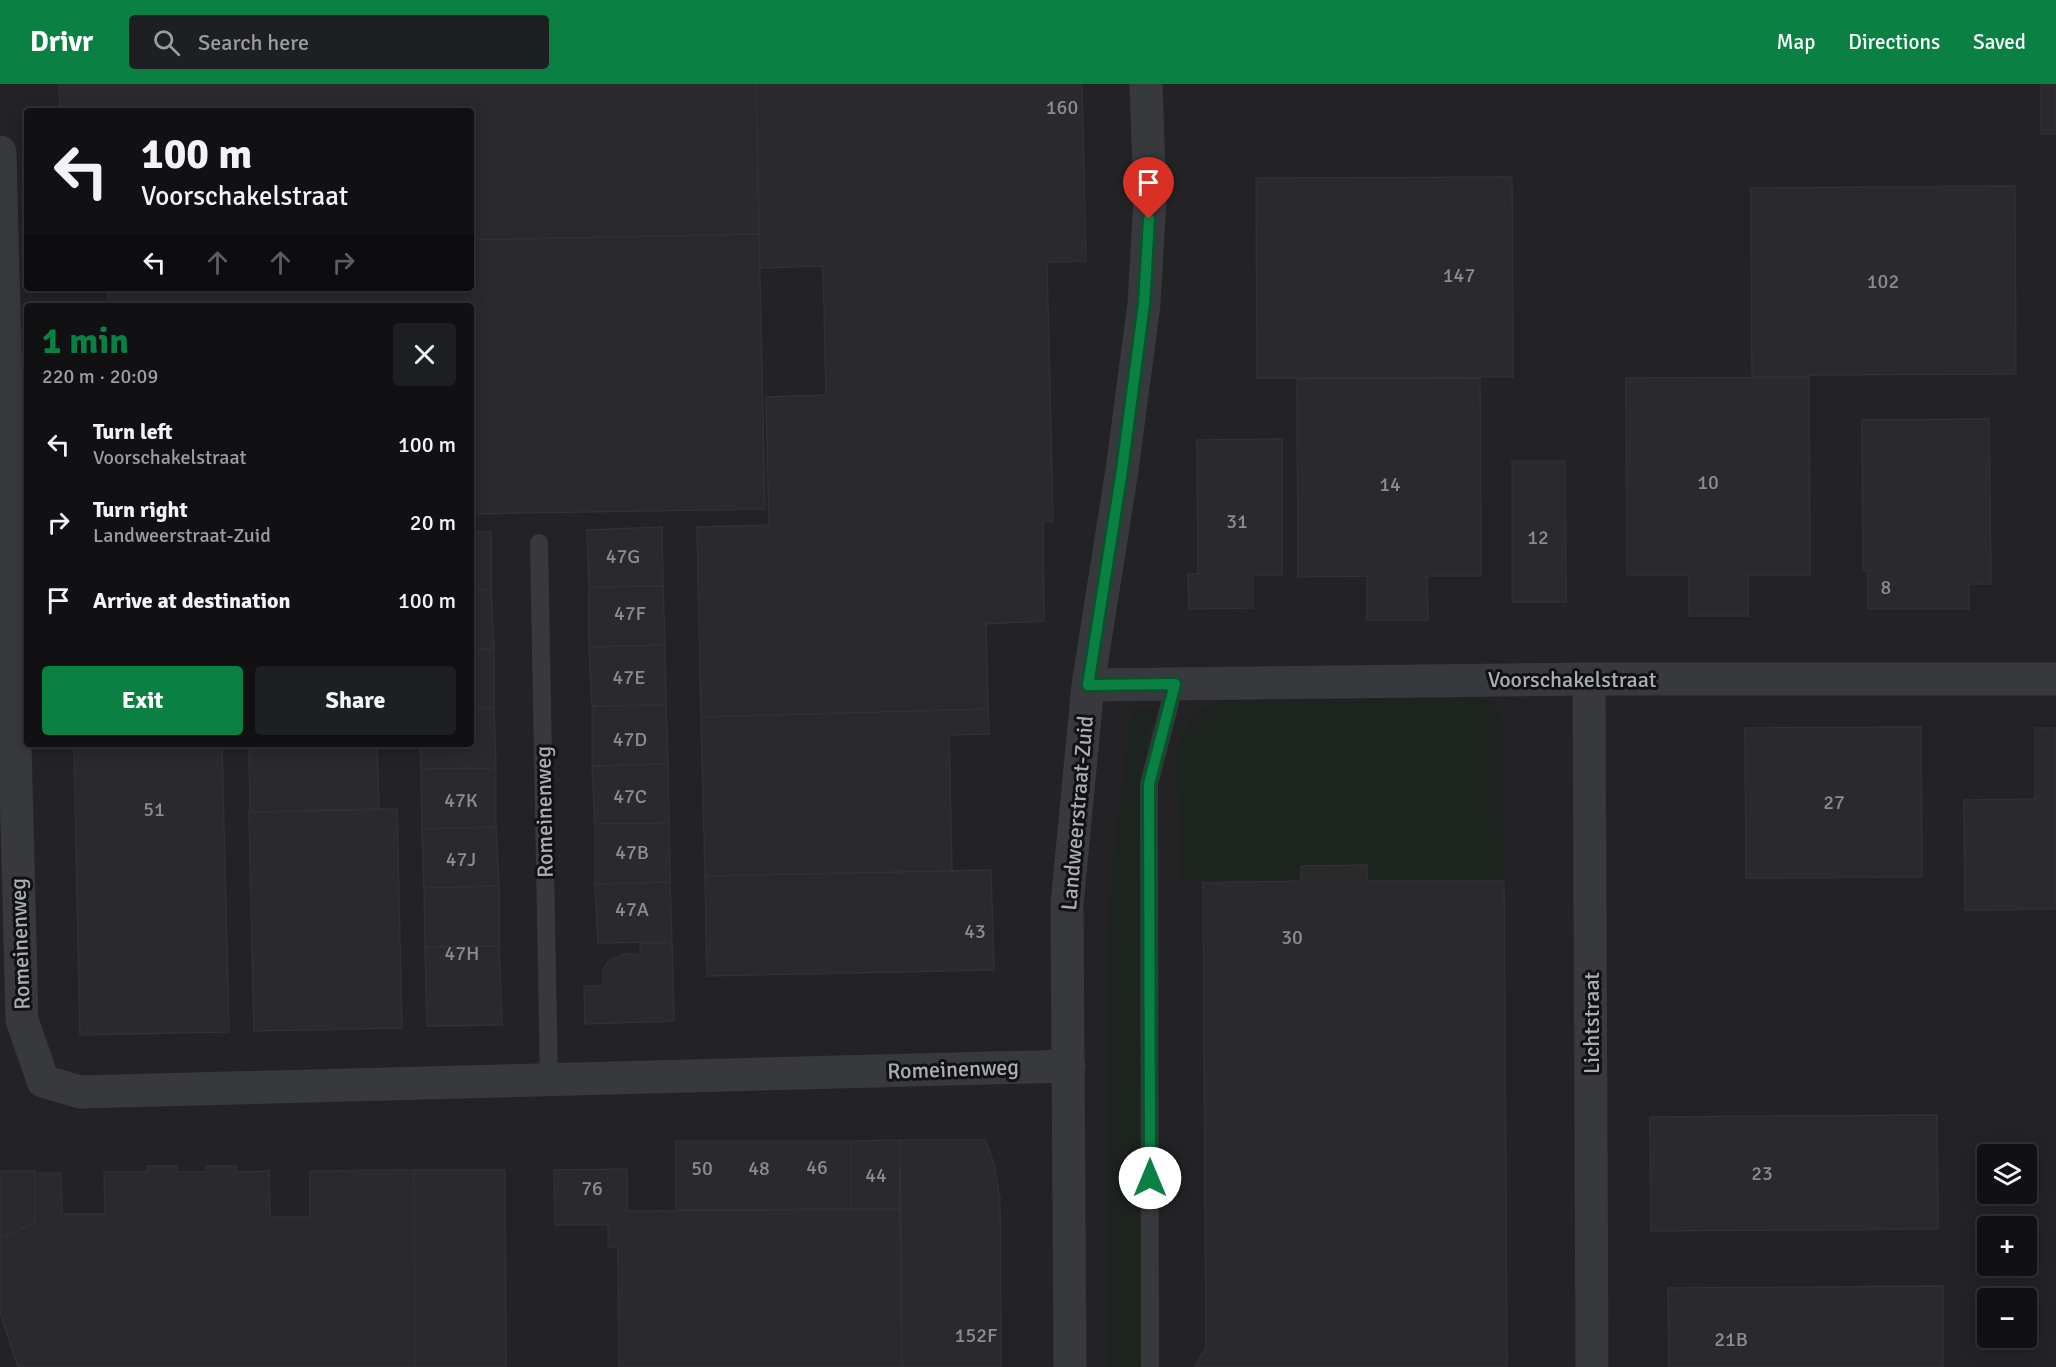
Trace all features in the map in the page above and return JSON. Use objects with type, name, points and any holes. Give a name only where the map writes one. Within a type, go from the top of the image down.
[{"type":"street","name":"Landweerstraat-Zuid","points":[[1070,1367],[1067,904],[1088,685],[1122,470],[1144,304],[1150,198],[1146,84]]},
{"type":"street","name":"Romeinenweg","points":[[0,152],[22,1020],[43,1081],[81,1092],[1069,1066]]},
{"type":"street","name":"Voorschakelstraat","points":[[1088,685],[1589,679],[2056,679]]},
{"type":"street","name":"Lichtstraat","points":[[1589,679],[1592,1367]]},
{"type":"lane","name":"Romeinenweg","points":[[539,543],[549,1080]]},
{"type":"lane","points":[[1150,1367],[1149,784],[1175,684]]},
{"type":"shaded area","points":[[0,84],[2056,84],[2056,1367],[0,1367]]},
{"type":"shaded area","points":[[1488,699],[1502,715],[1503,882],[1179,879],[1177,751],[1183,731],[1202,708],[1225,700]]},
{"type":"shaded area","points":[[1132,707],[1156,709],[1147,733],[1147,877],[1142,1025],[1141,1367],[1108,1367],[1108,929],[1112,873]]},
{"type":"building","points":[[59,84],[756,84],[759,234],[474,240],[474,108],[60,108]]},
{"type":"building","points":[[756,84],[1082,84],[1086,261],[1047,262],[1053,521],[1043,522],[1044,621],[986,624],[988,709],[701,717],[697,527],[769,525],[766,397],[826,395],[823,266],[760,268]]},
{"type":"building","points":[[2041,84],[2056,84],[2056,134],[2041,134]]},
{"type":"building","points":[[1512,177],[1513,377],[1257,378],[1256,178]]},
{"type":"building","points":[[2015,186],[2016,374],[1752,377],[1751,188]]},
{"type":"building","points":[[759,234],[765,509],[474,514],[474,303],[108,303],[108,291],[474,291],[474,240]]},
{"type":"building","points":[[1809,377],[1810,575],[1748,575],[1748,616],[1689,616],[1689,575],[1627,575],[1626,378]]},
{"type":"building","points":[[1480,378],[1481,576],[1427,576],[1428,620],[1367,620],[1367,576],[1298,577],[1297,379]]},
{"type":"building","points":[[1989,419],[1991,584],[1969,584],[1969,609],[1868,609],[1868,571],[1863,571],[1862,420]]},
{"type":"building","points":[[1282,439],[1282,575],[1253,575],[1253,608],[1189,609],[1188,574],[1198,574],[1197,440]]},
{"type":"building","points":[[1512,461],[1565,461],[1566,602],[1512,602]]},
{"type":"building","points":[[662,527],[663,586],[589,587],[587,530]]},
{"type":"building","points":[[474,532],[491,532],[491,590],[474,590]]},
{"type":"building","points":[[663,586],[665,645],[589,647],[589,587]]},
{"type":"building","points":[[474,590],[491,590],[494,649],[474,649]]},
{"type":"building","points":[[665,645],[666,705],[592,706],[589,647]]},
{"type":"building","points":[[474,649],[494,649],[494,708],[474,709]]},
{"type":"building","points":[[666,705],[668,764],[592,766],[592,706]]},
{"type":"building","points":[[494,708],[496,768],[421,769],[420,747],[474,747],[474,709]]},
{"type":"building","points":[[988,709],[989,734],[949,735],[952,871],[705,876],[701,717]]},
{"type":"building","points":[[1921,727],[1922,877],[1746,878],[1745,728]]},
{"type":"building","points":[[2035,728],[2056,728],[2056,909],[1965,910],[1964,800],[2035,799]]},
{"type":"building","points":[[74,747],[222,747],[229,1032],[80,1035]]},
{"type":"building","points":[[249,747],[377,747],[379,809],[250,812]]},
{"type":"building","points":[[668,764],[669,823],[595,824],[592,766]]},
{"type":"building","points":[[496,768],[496,827],[422,829],[421,769]]},
{"type":"building","points":[[397,809],[402,1028],[254,1031],[249,812]]},
{"type":"building","points":[[669,823],[670,882],[595,884],[595,824]]},
{"type":"building","points":[[496,827],[499,886],[424,888],[422,829]]},
{"type":"building","points":[[1367,865],[1367,881],[1504,881],[1507,1367],[1195,1367],[1206,1347],[1203,883],[1301,881],[1301,866]]},
{"type":"building","points":[[991,870],[994,970],[707,976],[705,876]]},
{"type":"building","points":[[670,882],[672,942],[598,943],[595,884]]},
{"type":"building","points":[[499,886],[499,946],[425,947],[424,888]]},
{"type":"building","points":[[640,943],[672,943],[674,1021],[585,1024],[584,986],[603,986],[603,970],[608,962],[626,954],[640,955]]},
{"type":"building","points":[[499,946],[502,1025],[427,1026],[425,947]]},
{"type":"building","points":[[1937,1115],[1938,1229],[1651,1231],[1650,1117]]},
{"type":"building","points":[[900,1140],[985,1140],[994,1164],[1000,1198],[1001,1367],[902,1367]]},
{"type":"building","points":[[900,1140],[900,1209],[851,1209],[851,1141]]},
{"type":"building","points":[[676,1141],[851,1141],[851,1209],[676,1210]]},
{"type":"building","points":[[147,1166],[177,1166],[177,1172],[206,1172],[206,1166],[236,1166],[236,1172],[269,1171],[270,1217],[310,1217],[310,1171],[414,1170],[415,1367],[18,1367],[0,1312],[0,1237],[35,1223],[35,1173],[61,1173],[62,1214],[105,1214],[104,1172],[147,1172]]},
{"type":"building","points":[[627,1169],[627,1211],[900,1209],[902,1367],[619,1367],[618,1247],[608,1247],[608,1225],[555,1225],[554,1170]]},
{"type":"building","points":[[414,1170],[505,1170],[506,1367],[415,1367]]},
{"type":"building","points":[[0,1171],[35,1171],[35,1223],[0,1237]]},
{"type":"building","points":[[1943,1286],[1943,1367],[1669,1367],[1668,1288]]},
{"type":"route","points":[[1149,219],[1144,304],[1122,470],[1088,685],[1175,684],[1149,784],[1150,1178]]}]
